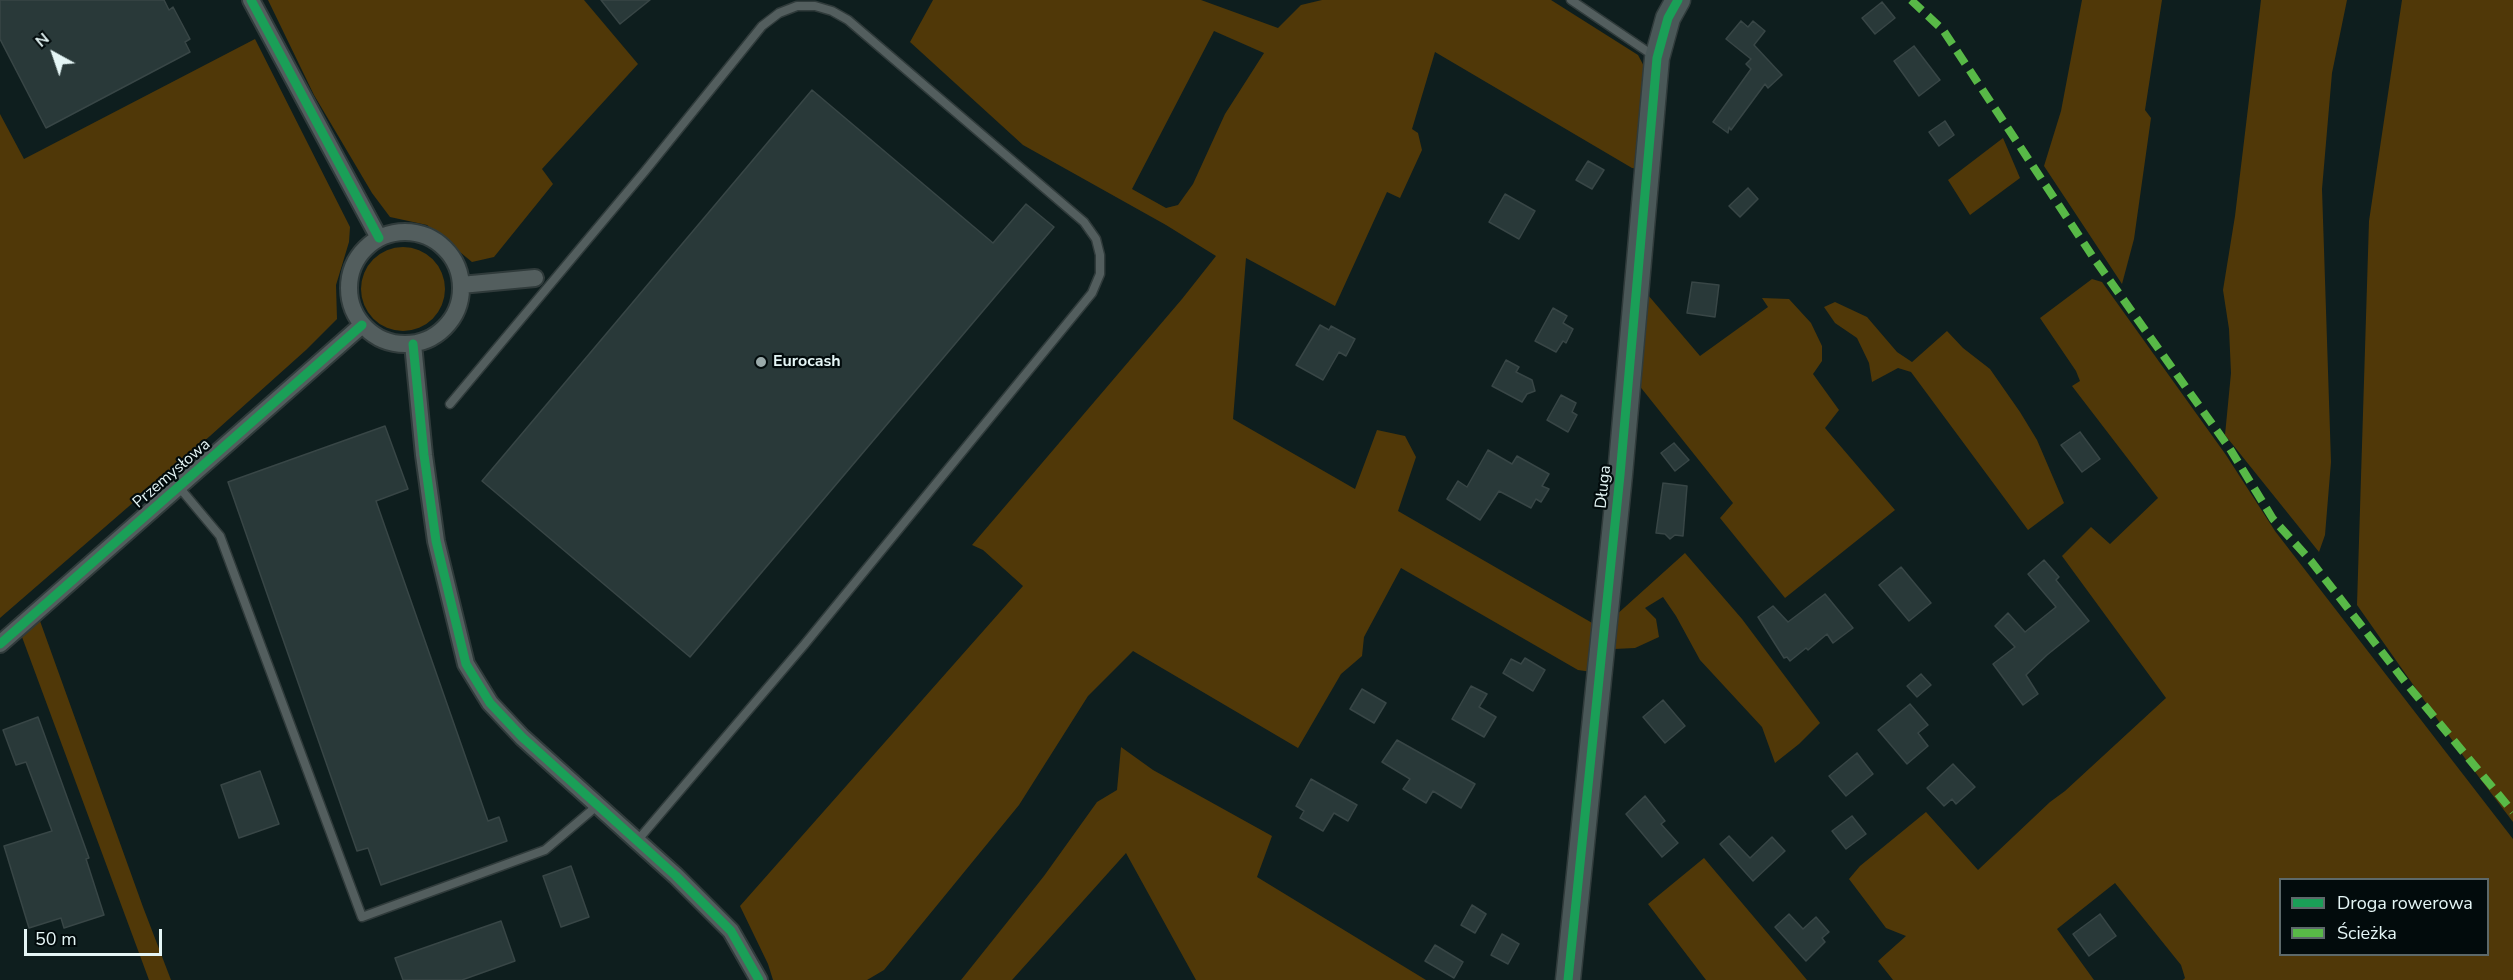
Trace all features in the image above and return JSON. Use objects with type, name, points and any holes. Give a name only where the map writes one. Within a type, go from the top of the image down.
[{"type":"street","points":[[251,0],[380,238]]},
{"type":"street","name":"Długa","points":[[1568,980],[1620,475],[1657,57],[1668,18],[1678,0]]},
{"type":"street","points":[[397,233],[416,233],[433,240],[447,252],[457,267],[461,285],[459,302],[448,324],[429,339],[413,344],[394,344],[377,337],[362,325],[353,311],[349,295],[350,278],[355,262],[365,248],[380,238],[397,233]]},
{"type":"street","points":[[461,285],[542,281]]},
{"type":"street","name":"Przemysłowa","points":[[0,644],[362,325]]},
{"type":"street","points":[[413,344],[424,455],[436,542],[466,664],[490,704],[522,737],[676,876],[730,931],[759,980]]},
{"type":"lane","points":[[1572,0],[1657,57]]},
{"type":"lane","points":[[450,404],[542,281],[645,171],[762,26],[779,13],[796,6],[824,8],[848,20],[1084,222],[1096,239],[1100,255],[1100,274],[1092,293],[804,645],[637,841]]},
{"type":"lane","points":[[179,487],[220,536],[363,917],[545,850],[598,805]]},
{"type":"shaded area","points":[[268,0],[584,0],[638,64],[542,169],[553,184],[494,257],[472,262],[427,225],[390,217],[372,193],[314,95]]},
{"type":"shaded area","points":[[933,0],[1201,0],[1278,28],[1301,5],[1322,0],[1551,0],[1638,55],[1647,72],[1641,169],[1632,168],[1435,52],[1412,129],[1418,133],[1422,150],[1400,198],[1387,192],[1335,306],[1246,258],[1233,419],[1355,489],[1377,430],[1405,436],[1416,457],[1398,511],[1594,624],[1592,672],[1578,670],[1401,568],[1364,637],[1362,656],[1341,674],[1298,748],[1133,651],[1088,696],[1019,805],[884,970],[867,980],[773,980],[768,964],[740,906],[1023,586],[983,550],[972,545],[1216,256],[1166,225],[1023,145],[910,42]],"holes":[[[1214,31],[1264,53],[1225,114],[1193,184],[1178,205],[1166,208],[1132,189]]]},
{"type":"shaded area","points":[[2082,0],[2162,0],[2145,110],[2151,118],[2134,239],[2122,284],[2044,166],[2061,111]]},
{"type":"shaded area","points":[[2261,0],[2347,0],[2332,73],[2322,189],[2331,462],[2325,535],[2319,552],[2225,435],[2231,373],[2229,329],[2223,290],[2235,216]]},
{"type":"shaded area","points":[[2402,0],[2513,0],[2513,822],[2469,764],[2357,605],[2369,221]]},
{"type":"shaded area","points":[[255,39],[350,227],[349,242],[336,285],[337,319],[210,436],[0,618],[0,114],[24,159]]},
{"type":"shaded area","points":[[2003,138],[2020,178],[1970,215],[1948,180]]},
{"type":"shaded area","points":[[403,247],[426,254],[438,266],[445,289],[438,312],[426,324],[403,331],[380,324],[368,312],[361,289],[368,266],[380,254]]},
{"type":"shaded area","points":[[2092,279],[2102,282],[2226,455],[2275,531],[2513,839],[2513,980],[2183,980],[2185,978],[2181,965],[2115,883],[2057,929],[2094,980],[1893,980],[1878,961],[1906,936],[1886,928],[1849,879],[1860,866],[1926,812],[1978,870],[2166,698],[2062,556],[2091,527],[2110,544],[2158,498],[2072,386],[2080,381],[2076,371],[2040,318]]},
{"type":"shaded area","points":[[1648,295],[1700,356],[1768,307],[1762,298],[1789,299],[1811,323],[1822,346],[1822,361],[1813,374],[1839,410],[1825,428],[1895,510],[1785,598],[1720,518],[1733,503],[1638,384]]},
{"type":"shaded area","points":[[1835,302],[1867,317],[1897,352],[1912,362],[1947,331],[1963,348],[1990,369],[2020,412],[2037,440],[2064,503],[2028,530],[1911,372],[1898,368],[1872,382],[1869,363],[1857,338],[1835,323],[1824,307]]},
{"type":"shaded area","points":[[1685,553],[1742,619],[1820,723],[1775,763],[1762,727],[1700,660],[1663,597],[1645,608],[1656,619],[1659,637],[1635,648],[1614,649],[1615,616]]},
{"type":"shaded area","points":[[40,621],[171,980],[149,980],[22,637]]},
{"type":"shaded area","points":[[1121,747],[1153,770],[1272,836],[1257,877],[1426,980],[1196,980],[1126,853],[1012,980],[961,980],[1044,876],[1097,802],[1117,790]]},
{"type":"shaded area","points":[[1704,858],[1807,980],[1706,980],[1648,904]]},
{"type":"building","points":[[0,0],[164,0],[169,10],[173,7],[190,39],[185,42],[190,52],[46,128],[0,39]]},
{"type":"building","points":[[601,0],[650,0],[620,24]]},
{"type":"building","points":[[1882,2],[1895,18],[1875,34],[1862,18]]},
{"type":"building","points":[[1741,21],[1748,27],[1753,21],[1765,31],[1754,45],[1782,75],[1768,88],[1765,84],[1731,130],[1729,127],[1728,133],[1713,122],[1751,69],[1746,64],[1751,59],[1726,39]]},
{"type":"building","points":[[1914,46],[1940,80],[1919,96],[1894,61]]},
{"type":"building","name":"Eurocash","points":[[812,90],[993,243],[1026,204],[1054,227],[690,657],[482,481]]},
{"type":"building","points":[[1945,121],[1954,135],[1939,146],[1929,132]]},
{"type":"building","points":[[1588,161],[1604,170],[1592,189],[1576,180]]},
{"type":"building","points":[[1748,188],[1758,199],[1740,217],[1729,206]]},
{"type":"building","points":[[1505,194],[1535,211],[1519,239],[1489,222]]},
{"type":"building","points":[[1692,282],[1719,285],[1715,317],[1687,313]]},
{"type":"building","points":[[1553,308],[1567,316],[1563,323],[1573,329],[1566,343],[1563,341],[1556,352],[1535,341]]},
{"type":"building","points":[[1320,325],[1329,330],[1331,326],[1355,339],[1346,356],[1339,352],[1323,380],[1296,365]]},
{"type":"building","points":[[1506,360],[1519,367],[1516,372],[1532,380],[1535,391],[1527,394],[1522,402],[1492,386]]},
{"type":"building","points":[[1561,395],[1576,403],[1572,412],[1577,415],[1568,432],[1547,420]]},
{"type":"building","points":[[385,426],[408,489],[376,501],[488,821],[499,817],[507,841],[381,885],[368,848],[357,851],[228,482]]},
{"type":"building","points":[[2080,432],[2100,459],[2082,472],[2061,445]]},
{"type":"building","points":[[1674,443],[1689,460],[1675,471],[1661,453]]},
{"type":"building","points":[[1488,450],[1512,464],[1517,456],[1549,474],[1542,486],[1549,489],[1541,502],[1536,499],[1531,508],[1499,491],[1480,520],[1447,499],[1458,481],[1467,487]]},
{"type":"building","points":[[1663,483],[1687,486],[1683,536],[1675,535],[1670,539],[1665,534],[1656,533]]},
{"type":"building","points":[[2044,560],[2059,577],[2056,580],[2089,621],[2026,675],[2038,694],[2023,705],[1993,664],[2015,647],[1995,626],[2008,613],[2025,632],[2056,607],[2028,574]]},
{"type":"building","points":[[1901,567],[1931,603],[1909,621],[1879,585]]},
{"type":"building","points":[[1825,594],[1853,628],[1833,643],[1827,634],[1790,661],[1787,657],[1784,658],[1758,617],[1773,606],[1788,622]]},
{"type":"building","points":[[1525,658],[1545,670],[1533,691],[1503,673],[1511,659],[1521,664]]},
{"type":"building","points":[[1921,674],[1931,685],[1917,697],[1907,686]]},
{"type":"building","points":[[1471,686],[1487,694],[1479,707],[1496,717],[1484,737],[1452,719]]},
{"type":"building","points":[[1362,689],[1386,703],[1374,723],[1350,709]]},
{"type":"building","points":[[1663,700],[1685,726],[1665,743],[1643,717]]},
{"type":"building","points":[[1910,704],[1928,725],[1918,733],[1928,746],[1907,764],[1878,730]]},
{"type":"building","points":[[38,717],[89,858],[86,859],[104,915],[64,928],[61,918],[29,928],[4,846],[52,831],[26,762],[16,765],[3,730]]},
{"type":"building","points":[[1397,740],[1475,784],[1461,808],[1433,791],[1426,803],[1403,789],[1410,779],[1382,762]]},
{"type":"building","points":[[1857,753],[1873,774],[1846,796],[1829,776]]},
{"type":"building","points":[[1953,764],[1975,787],[1956,804],[1952,799],[1944,806],[1927,788]]},
{"type":"building","points":[[260,771],[279,824],[239,838],[221,785]]},
{"type":"building","points":[[1311,779],[1357,805],[1348,821],[1334,813],[1323,831],[1300,818],[1304,811],[1296,806]]},
{"type":"building","points":[[1645,796],[1665,821],[1661,824],[1678,843],[1662,857],[1626,814]]},
{"type":"building","points":[[1852,816],[1866,834],[1846,849],[1832,831]]},
{"type":"building","points":[[1729,836],[1750,858],[1772,837],[1785,851],[1753,881],[1720,844]]},
{"type":"building","points":[[571,866],[589,917],[561,927],[543,876]]},
{"type":"building","points":[[1472,905],[1486,914],[1475,933],[1461,925]]},
{"type":"building","points":[[1789,914],[1803,929],[1816,917],[1829,932],[1822,938],[1825,942],[1806,961],[1775,927]]},
{"type":"building","points":[[2100,914],[2116,936],[2089,956],[2073,934]]},
{"type":"building","points":[[501,921],[515,961],[462,980],[403,980],[395,958]]},
{"type":"building","points":[[1502,934],[1519,944],[1508,964],[1491,955]]},
{"type":"building","points":[[1435,945],[1463,962],[1454,978],[1425,961]]},
{"type":"marked path","points":[[1911,0],[1943,30],[2093,257],[2230,449],[2273,519],[2311,561],[2406,683],[2513,812]]},
{"type":"cycle path","points":[[251,0],[379,238]]},
{"type":"cycle path","points":[[1568,980],[1620,475],[1657,58],[1668,18],[1678,0]]},
{"type":"cycle path","points":[[0,644],[362,325]]},
{"type":"cycle path","points":[[413,344],[424,455],[436,541],[466,664],[490,703],[522,737],[676,876],[731,931],[759,980]]},
{"type":"place","name":"Eurocash","points":[[761,362]]}]
